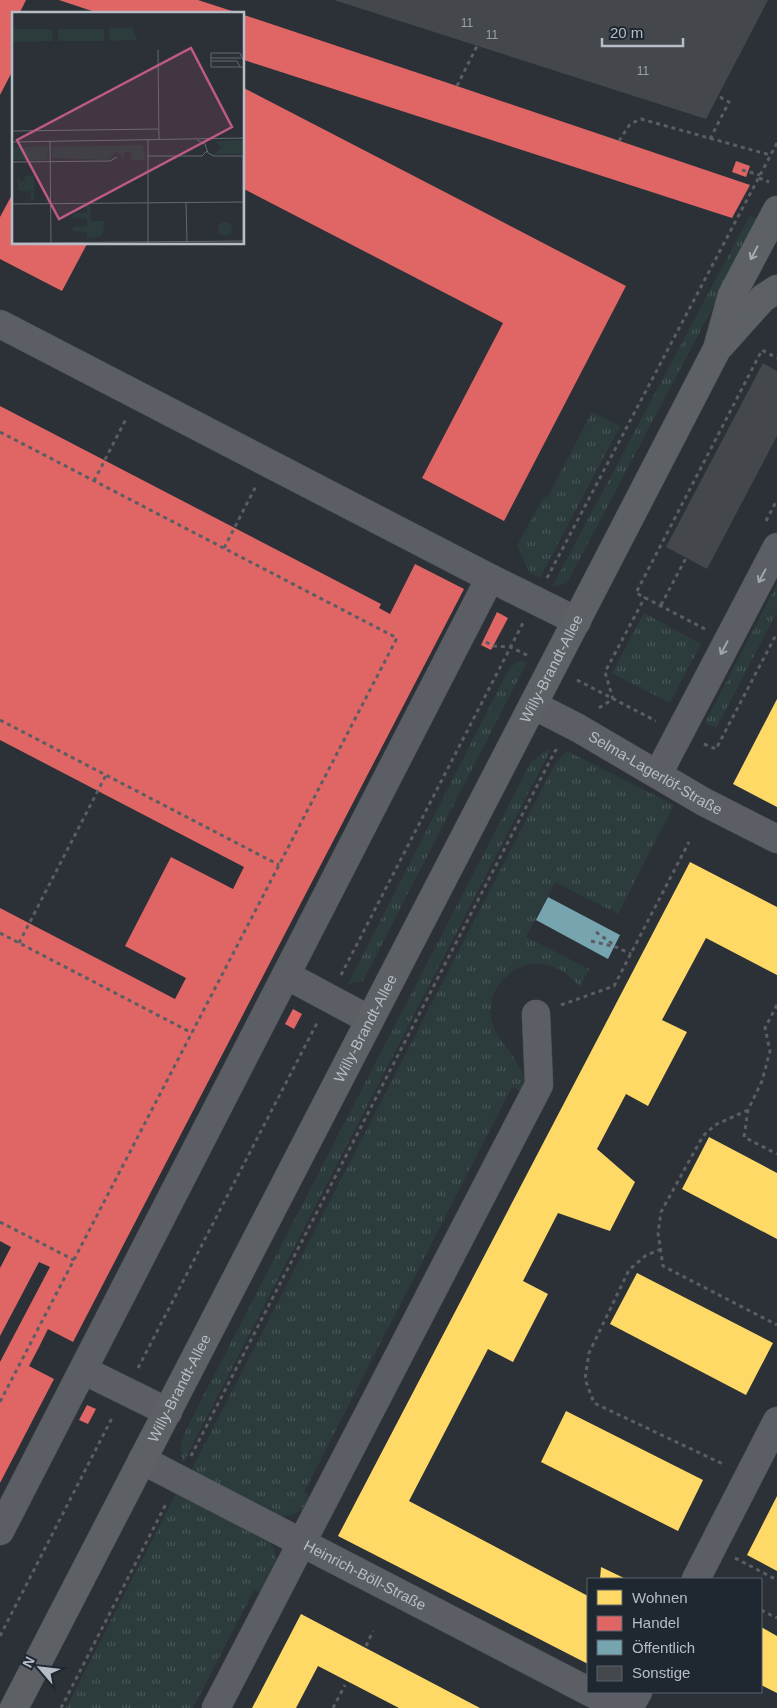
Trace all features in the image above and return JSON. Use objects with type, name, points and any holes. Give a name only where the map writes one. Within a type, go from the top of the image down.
[{"type":"main road","name":"Willy-Brandt-Allee","points":[[14,1708],[717,349],[732,295],[777,210]]},
{"type":"main road","name":"Willy-Brandt-Allee","points":[[717,349],[763,298],[777,289]]},
{"type":"street","points":[[0,324],[490,578],[577,621]]},
{"type":"street","points":[[658,774],[777,547]]},
{"type":"street","points":[[0,1531],[490,578]]},
{"type":"street","name":"Selma-Lagerlöf-Straße","points":[[533,705],[578,728],[704,802],[777,840]]},
{"type":"street","points":[[286,975],[370,1020]]},
{"type":"street","points":[[216,1708],[538,1085],[536,1014]]},
{"type":"street","points":[[83,1370],[168,1412]]},
{"type":"street","points":[[697,1578],[777,1421]]},
{"type":"street","name":"Heinrich-Böll-Straße","points":[[142,1460],[587,1690]]},
{"type":"street","name":"Heinrich-Böll-Straße","points":[[593,1693],[621,1708]]},
{"type":"street","points":[[629,1708],[637,1693]]},
{"type":"path","points":[[457,86],[476,46]]},
{"type":"path","points":[[710,139],[729,102],[718,96]]},
{"type":"path","points":[[618,141],[630,124],[641,119],[770,155]]},
{"type":"path","points":[[0,1636],[510,647],[777,143]]},
{"type":"path","points":[[742,170],[769,182]]},
{"type":"path","points":[[709,630],[636,592],[762,350],[777,358]]},
{"type":"path","points":[[94,480],[138,395]]},
{"type":"path","points":[[0,432],[397,638],[0,1402]]},
{"type":"path","points":[[224,548],[268,463]]},
{"type":"path","points":[[661,605],[686,558]]},
{"type":"path","points":[[613,699],[605,672],[645,597]]},
{"type":"path","points":[[493,646],[510,647],[679,733],[716,749],[777,633]]},
{"type":"path","points":[[61,1708],[555,752],[598,708],[613,699]]},
{"type":"path","points":[[0,720],[279,865]]},
{"type":"path","points":[[19,942],[106,775]]},
{"type":"path","points":[[536,1014],[614,986],[689,842]]},
{"type":"path","points":[[596,932],[616,947]]},
{"type":"path","points":[[0,933],[192,1033]]},
{"type":"path","points":[[591,941],[616,947],[631,954]]},
{"type":"path","points":[[777,1005],[765,1028],[770,1051],[764,1074],[748,1110],[744,1138],[777,1154]]},
{"type":"path","points":[[748,1110],[715,1125],[703,1136],[661,1212],[658,1233],[663,1266],[777,1325]]},
{"type":"path","points":[[0,1222],[74,1260]]},
{"type":"path","points":[[661,1249],[645,1256],[629,1270],[607,1312],[589,1353],[585,1379],[594,1403],[730,1467]]},
{"type":"path","points":[[733,1557],[777,1580]]},
{"type":"path","points":[[762,1610],[777,1618]]},
{"type":"path","points":[[366,1646],[373,1631]]},
{"type":"path","points":[[333,1708],[345,1686]]},
{"type":"green space","points":[[750,215],[759,220],[567,583],[552,587]]},
{"type":"green space","points":[[592,412],[620,426],[540,578],[530,573],[517,546],[544,496],[547,498]]},
{"type":"green space","points":[[777,584],[777,612],[716,728],[705,723]]},
{"type":"green space","points":[[644,613],[701,644],[670,703],[612,673]]},
{"type":"green space","points":[[518,661],[527,662],[363,981],[348,984],[509,669]]},
{"type":"green space","points":[[551,749],[183,1463],[181,1450],[184,1434],[189,1424],[530,764],[543,752]]},
{"type":"green space","points":[[567,751],[674,805],[618,914],[555,882],[526,937],[589,969],[580,987],[559,969],[548,965],[528,965],[511,973],[496,989],[491,1005],[492,1024],[522,1073],[524,1081],[523,1092],[512,1087],[304,1492],[311,1497],[297,1513],[289,1516],[277,1515],[191,1471],[555,764]]},
{"type":"green space","points":[[176,1494],[270,1542],[276,1556],[276,1563],[270,1580],[262,1594],[254,1590],[193,1708],[66,1708]]},
{"type":"building: Wohnen","points":[[777,699],[777,807],[733,784]]},
{"type":"building: Wohnen","points":[[690,862],[777,907],[777,975],[706,938],[662,1020],[687,1032],[648,1106],[626,1094],[597,1149],[635,1182],[610,1231],[558,1213],[523,1281],[548,1294],[513,1362],[488,1349],[409,1501],[587,1595],[587,1663],[338,1536]]},
{"type":"building: Wohnen","points":[[709,1137],[777,1173],[777,1239],[682,1189]]},
{"type":"building: Wohnen","points":[[637,1273],[773,1343],[746,1395],[610,1324]]},
{"type":"building: Wohnen","points":[[566,1411],[703,1480],[678,1531],[541,1462]]},
{"type":"building: Wohnen","points":[[777,1496],[777,1571],[747,1555]]},
{"type":"building: Wohnen","points":[[601,1567],[624,1578],[600,1578]]},
{"type":"building: Wohnen","points":[[301,1614],[480,1708],[399,1708],[318,1666],[296,1708],[252,1708]]},
{"type":"building: Wohnen","points":[[762,1628],[777,1636],[777,1693],[762,1686]]},
{"type":"building: Handel","points":[[0,0],[26,0],[20,12],[12,12],[12,72],[0,95]]},
{"type":"building: Handel","points":[[59,0],[198,0],[235,12],[95,12]]},
{"type":"building: Handel","points":[[245,15],[750,185],[732,218],[245,60]]},
{"type":"building: Handel","points":[[245,89],[626,286],[504,521],[422,478],[503,323],[245,190]]},
{"type":"building: Handel","points":[[736,161],[750,166],[746,177],[732,172]]},
{"type":"building: Handel","points":[[12,195],[12,245],[86,245],[62,291],[0,259],[0,217]]},
{"type":"building: Handel","points":[[0,406],[381,604],[379,608],[390,614],[415,564],[464,589],[73,1342],[48,1329],[29,1366],[54,1379],[0,1483],[0,1362],[50,1267],[39,1262],[0,1336],[0,1268],[11,1247],[0,1241],[0,908],[175,999],[186,978],[125,946],[171,857],[233,889],[244,867],[0,740]]},
{"type":"building: Handel","points":[[497,612],[508,618],[491,650],[481,645]]},
{"type":"building: Handel","points":[[293,1009],[302,1014],[294,1029],[285,1024]]},
{"type":"building: Handel","points":[[87,1405],[96,1409],[88,1424],[79,1420]]},
{"type":"building: Öffentlich","points":[[548,897],[620,935],[608,959],[536,920]]},
{"type":"building: Sonstige","points":[[334,0],[768,0],[706,119]]},
{"type":"building: Sonstige","points":[[763,363],[777,371],[777,436],[707,569],[666,547]]}]
